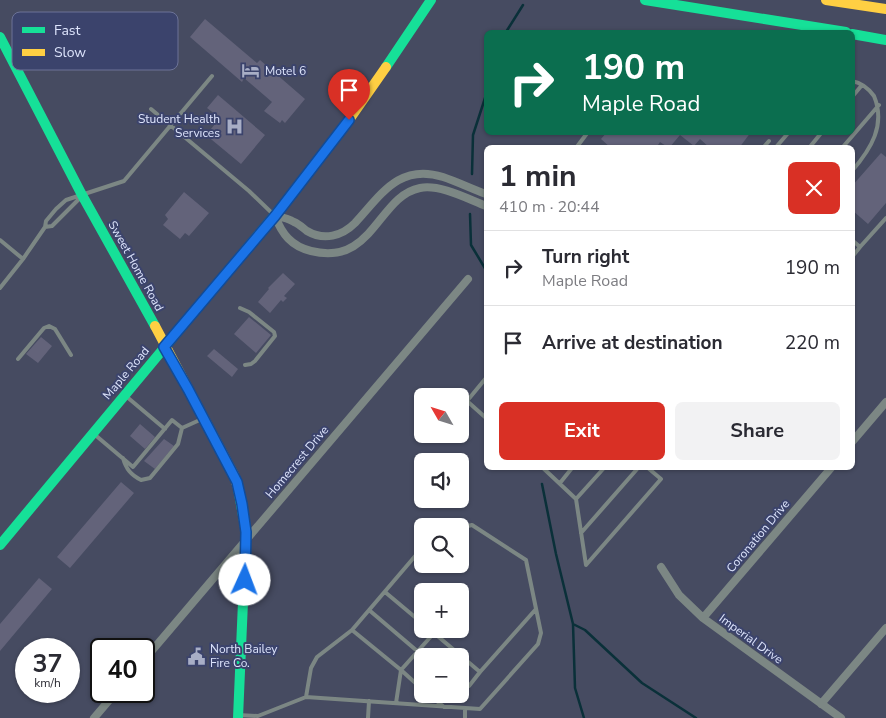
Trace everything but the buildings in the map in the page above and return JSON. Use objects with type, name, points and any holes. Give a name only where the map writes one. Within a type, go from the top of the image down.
[{"type":"main road","points":[[645,0],[834,30]]},
{"type":"main road","points":[[826,0],[886,10]]},
{"type":"main road","name":"Maple Road","points":[[1,542],[275,216],[349,120],[429,2]]},
{"type":"main road","points":[[855,35],[886,40]]},
{"type":"main road","name":"Sweet Home Road","points":[[0,37],[12,60]]},
{"type":"main road","name":"Sweet Home Road","points":[[17,70],[82,195],[155,326],[164,347],[237,482],[244,512],[246,540],[238,716]]},
{"type":"street","points":[[275,216],[292,220],[308,232],[318,235],[337,236],[355,224],[391,184],[407,175],[422,173],[433,174],[484,193]]},
{"type":"street","points":[[460,196],[465,186]]},
{"type":"street","points":[[275,216],[281,230],[290,242],[309,251],[332,253],[352,247],[363,240],[400,198],[412,190],[428,187],[438,188],[484,205]]},
{"type":"street","name":"Homecrest Drive","points":[[155,647],[468,279]]},
{"type":"street","points":[[855,438],[886,402]]},
{"type":"street","name":"Coronation Drive","points":[[703,618],[829,470]]},
{"type":"street","name":"Imperial Drive","points":[[661,567],[679,595],[703,618],[841,718]]},
{"type":"street","points":[[822,704],[886,628]]},
{"type":"street","points":[[94,718],[107,703]]},
{"type":"lane","points":[[0,288],[45,227],[46,221],[66,200],[124,181],[212,76]]},
{"type":"lane","points":[[855,82],[868,88],[883,113],[881,132],[876,143],[855,168]]},
{"type":"lane","points":[[855,93],[862,85]]},
{"type":"lane","points":[[855,133],[879,105]]},
{"type":"lane","points":[[151,109],[249,191],[275,216]]},
{"type":"lane","points":[[778,145],[786,135]]},
{"type":"lane","points":[[811,145],[820,135]]},
{"type":"lane","points":[[845,145],[853,135]]},
{"type":"lane","points":[[766,145],[769,141]]},
{"type":"lane","points":[[45,227],[52,226],[82,195]]},
{"type":"lane","points":[[855,253],[886,218]]},
{"type":"lane","points":[[0,240],[23,259]]},
{"type":"lane","points":[[855,243],[860,247]]},
{"type":"lane","points":[[240,308],[274,332],[275,336],[255,361],[251,364],[245,364]]},
{"type":"lane","points":[[18,359],[44,328],[50,326],[55,329],[71,356]]},
{"type":"lane","points":[[484,380],[467,401],[484,414]]},
{"type":"lane","points":[[125,395],[165,429]]},
{"type":"lane","points":[[182,428],[204,418]]},
{"type":"lane","points":[[93,433],[133,466],[172,420],[182,428]]},
{"type":"lane","points":[[123,458],[127,469],[137,478],[141,480],[150,478],[178,444],[182,428]]},
{"type":"lane","points":[[545,470],[576,499],[586,565],[660,479],[650,470]]},
{"type":"lane","points":[[560,482],[570,470]]},
{"type":"lane","points":[[576,499],[602,470]]},
{"type":"lane","points":[[581,533],[636,470]]},
{"type":"lane","points":[[238,716],[258,716],[306,697],[480,709],[538,644],[541,633],[526,560],[472,525],[469,526]]},
{"type":"lane","points":[[306,697],[311,668],[317,657],[352,630],[414,558]]},
{"type":"lane","points":[[385,592],[414,616]]},
{"type":"lane","points":[[469,686],[536,608]]},
{"type":"lane","points":[[370,610],[414,649]]},
{"type":"lane","points":[[352,630],[414,682]]},
{"type":"lane","points":[[421,648],[430,638]]},
{"type":"lane","points":[[440,638],[480,672]]},
{"type":"lane","points":[[396,703],[401,670],[414,655]]},
{"type":"lane","points":[[368,718],[369,701]]},
{"type":"lane","points":[[439,703],[444,707]]},
{"type":"lane","points":[[465,708],[465,718]]},
{"type":"waterway","points":[[507,30],[523,5]]},
{"type":"waterway","points":[[472,174],[473,135],[484,101]]},
{"type":"waterway","points":[[470,214],[471,245],[484,267]]},
{"type":"waterway","points":[[542,484],[573,624],[575,688],[584,718]]},
{"type":"waterway","points":[[573,624],[585,630],[642,683],[696,718]]},
{"type":"traffic: fast","points":[[386,67],[431,0]]},
{"type":"traffic: fast","points":[[645,0],[833,30]]},
{"type":"traffic: fast","points":[[855,35],[886,40]]},
{"type":"traffic: fast","points":[[0,37],[12,60]]},
{"type":"traffic: fast","points":[[17,70],[82,195],[155,326]]},
{"type":"traffic: fast","points":[[0,545],[289,198]]},
{"type":"traffic: fast","points":[[238,488],[246,532],[238,718]]},
{"type":"traffic: slow","points":[[826,0],[886,9]]},
{"type":"traffic: slow","points":[[289,198],[349,120],[386,67]]},
{"type":"traffic: slow","points":[[155,326],[234,475],[238,488]]},
{"type":"place","name":"Motel 6","points":[[251,71]]},
{"type":"place","name":"Student Health Services","points":[[234,126]]},
{"type":"place","name":"North Bailey Fire Co.","points":[[196,656]]},
{"type":"route","points":[[245,580],[246,532],[237,482],[177,367],[164,347],[275,216],[349,120]]}]
